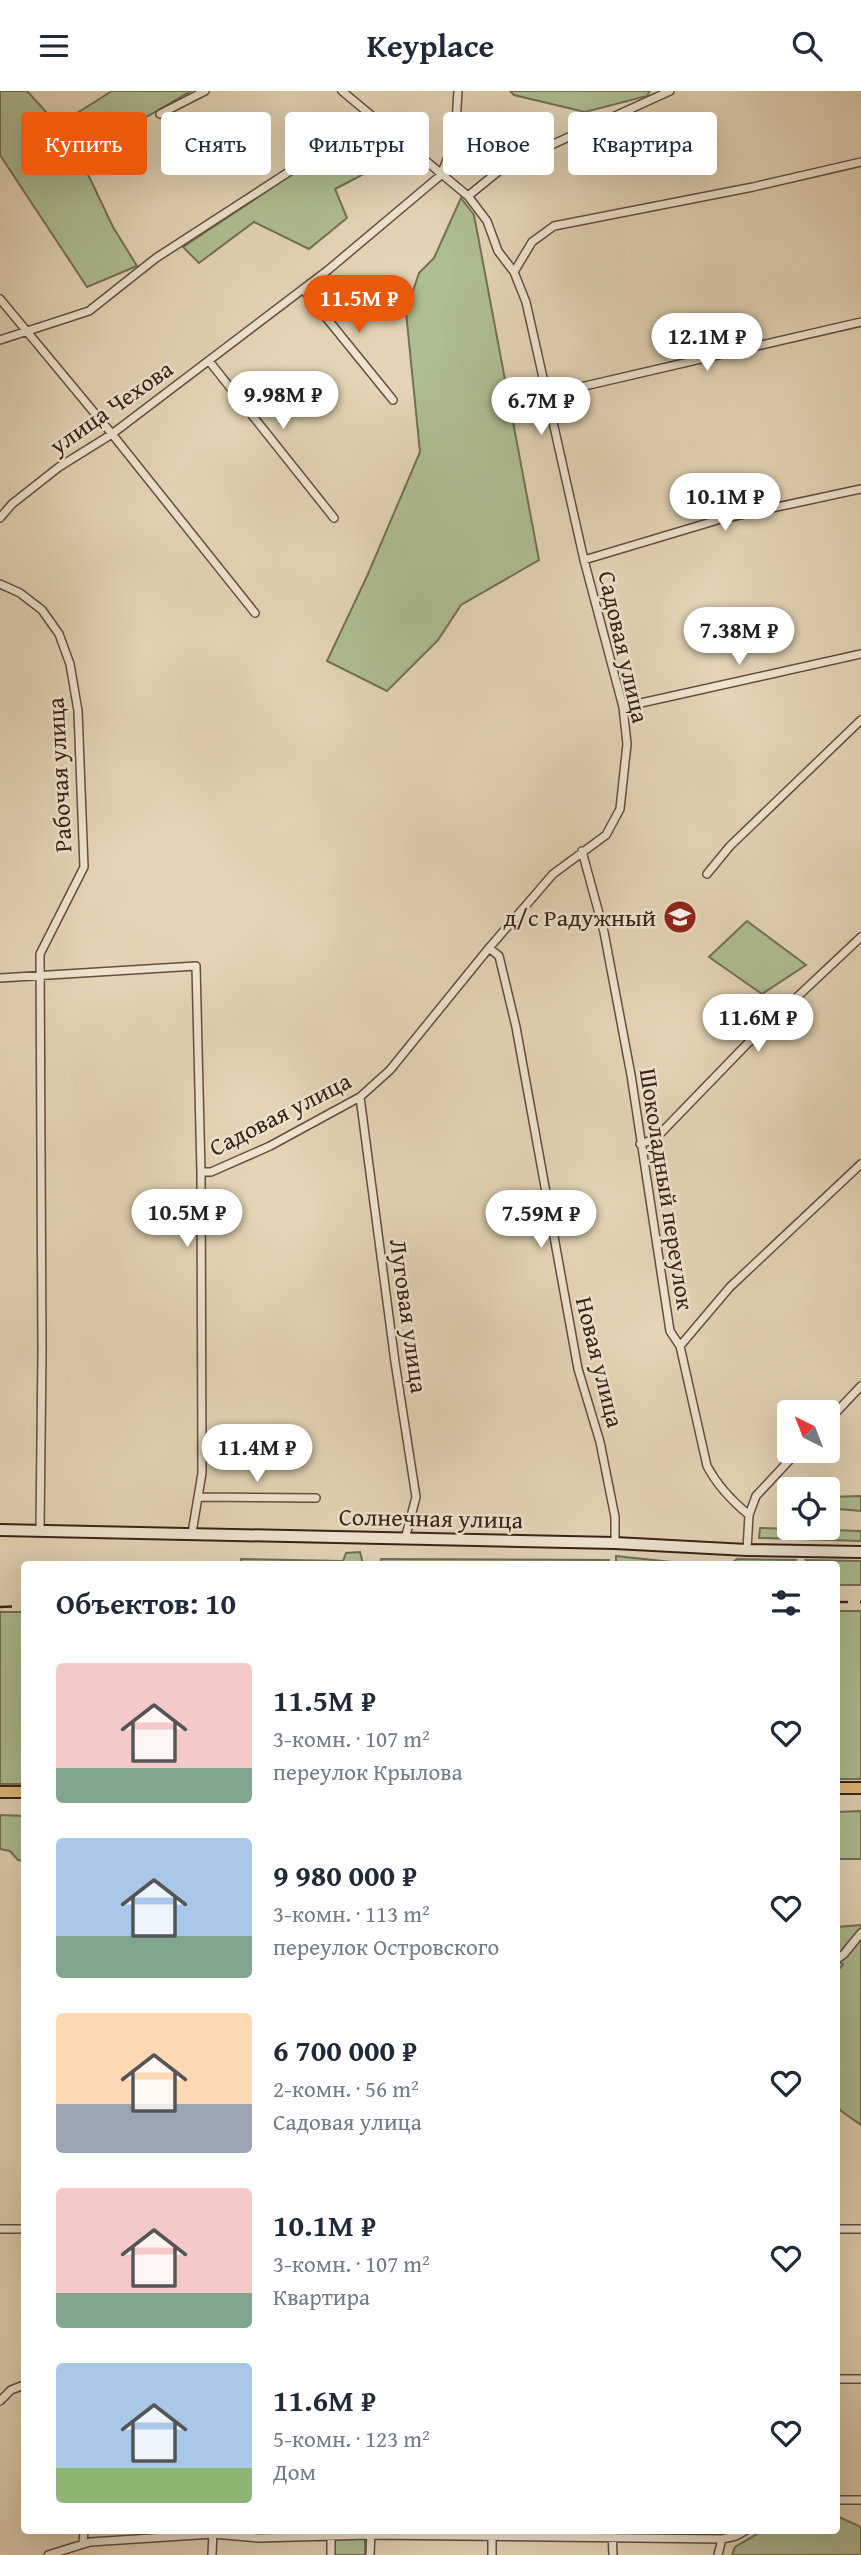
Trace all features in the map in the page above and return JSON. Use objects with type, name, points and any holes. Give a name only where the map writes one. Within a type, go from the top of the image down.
[{"type":"main road","points":[[840,1788],[861,1788]]},
{"type":"main road","points":[[0,1792],[21,1792]]},
{"type":"street","points":[[160,114],[205,91]]},
{"type":"street","name":"Садовая улица","points":[[342,91],[365,112]]},
{"type":"street","name":"улица Чехова","points":[[0,518],[12,504],[59,467],[112,434],[303,289],[440,175],[455,139],[458,91]]},
{"type":"street","points":[[468,196],[505,166],[670,91]]},
{"type":"street","points":[[514,272],[532,242],[554,226],[753,187],[861,162]]},
{"type":"street","name":"Садовая улица","points":[[201,1172],[211,1172],[270,1146],[360,1097],[390,1070],[553,874],[606,835],[620,809],[627,744],[623,706],[584,560],[526,302],[514,272],[498,251],[487,221],[468,196],[429,166]]},
{"type":"street","points":[[0,340],[89,311],[156,258],[285,174]]},
{"type":"street","points":[[303,289],[393,400]]},
{"type":"street","points":[[0,299],[256,613]]},
{"type":"street","points":[[546,395],[861,322]]},
{"type":"street","points":[[209,361],[334,518]]},
{"type":"street","points":[[584,560],[721,519],[861,489]]},
{"type":"street","name":"Рабочая улица","points":[[0,584],[20,593],[42,610],[59,635],[70,664],[78,711],[84,867],[40,954],[40,1530]]},
{"type":"street","points":[[623,706],[861,654]]},
{"type":"street","points":[[707,874],[730,846],[861,720]]},
{"type":"street","name":"Шоколадный переулок","points":[[582,851],[604,932],[631,1075],[670,1331],[680,1346],[707,1466],[713,1479],[749,1515]]},
{"type":"street","points":[[640,1144],[655,1139],[747,1044],[861,937]]},
{"type":"street","name":"Новая улица","points":[[489,948],[499,956],[516,1027],[578,1369],[600,1442],[615,1517],[615,1543]]},
{"type":"street","points":[[0,978],[196,966],[201,1172],[202,1473],[192,1534]]},
{"type":"street","name":"Луговая улица","points":[[360,1097],[416,1497],[405,1539]]},
{"type":"street","points":[[680,1346],[730,1287],[861,1164]]},
{"type":"street","points":[[840,1408],[861,1386]]},
{"type":"street","points":[[747,1550],[749,1515],[756,1496],[788,1463]]},
{"type":"street","points":[[198,1497],[316,1498]]},
{"type":"street","name":"Солнечная улица","points":[[0,1530],[615,1543],[747,1550],[861,1552]]},
{"type":"street","points":[[840,1957],[859,1935]]},
{"type":"street","points":[[0,2229],[21,2229]]},
{"type":"street","points":[[840,2229],[861,2229]]},
{"type":"street","points":[[840,2379],[861,2379]]},
{"type":"street","points":[[0,2401],[11,2390],[21,2386]]},
{"type":"street","points":[[840,2500],[861,2500]]},
{"type":"street","points":[[83,2543],[84,2534]]},
{"type":"street","points":[[48,2555],[83,2543],[189,2534]]},
{"type":"street","points":[[212,2555],[213,2534]]},
{"type":"street","points":[[228,2534],[258,2538],[316,2534]]},
{"type":"street","points":[[331,2534],[331,2555]]},
{"type":"street","points":[[370,2534],[370,2555]]},
{"type":"street","points":[[492,2534],[492,2555]]},
{"type":"street","points":[[612,2534],[612,2555]]},
{"type":"street","points":[[630,2534],[722,2539],[740,2534]]},
{"type":"street","points":[[718,2555],[722,2539]]},
{"type":"green space","points":[[0,91],[27,91],[46,112],[21,112],[21,175],[88,175],[113,227],[137,266],[87,287],[0,155]]},
{"type":"green space","points":[[112,91],[191,91],[147,117],[147,112],[79,112]]},
{"type":"green space","points":[[510,91],[650,91],[647,96],[585,112],[514,95]]},
{"type":"green space","points":[[291,175],[362,175],[335,189],[347,218],[309,249],[254,222],[199,263],[183,247]]},
{"type":"green space","points":[[461,198],[474,215],[539,560],[461,605],[438,640],[387,691],[327,661],[420,452],[406,312],[419,273],[434,258]]},
{"type":"green space","points":[[747,921],[806,965],[762,994],[709,957]]},
{"type":"green space","points":[[861,1496],[861,1511],[840,1509],[840,1497]]},
{"type":"green space","points":[[760,1528],[777,1529],[777,1539],[759,1538]]},
{"type":"green space","points":[[840,1530],[861,1531],[861,1541],[827,1540],[840,1540]]},
{"type":"green space","points":[[360,1552],[362,1561],[343,1561],[346,1553]]},
{"type":"green space","points":[[616,1556],[663,1561],[616,1561]]},
{"type":"green space","points":[[241,1559],[343,1561],[241,1561]]},
{"type":"green space","points":[[381,1559],[609,1560],[609,1561]]},
{"type":"green space","points":[[737,1559],[796,1561],[735,1561]]},
{"type":"green space","points":[[806,1560],[861,1561],[861,1585],[840,1585],[840,1561]]},
{"type":"green space","points":[[840,1611],[861,1611],[861,1779],[840,1779]]},
{"type":"green space","points":[[0,1612],[21,1612],[21,1784],[0,1784]]},
{"type":"green space","points":[[861,1811],[861,1859],[840,1859],[840,1812]]},
{"type":"green space","points":[[0,1815],[21,1816],[21,1860],[10,1851],[0,1849]]},
{"type":"green space","points":[[861,1925],[861,2125],[840,2110],[840,1968],[843,1964],[840,1962],[840,1927]]},
{"type":"green space","points":[[840,2517],[861,2527],[861,2555],[732,2555],[735,2547],[757,2534],[840,2534]]},
{"type":"green space","points":[[334,2539],[365,2539],[365,2555],[334,2555]]},
{"type":"railway","points":[[840,1602],[861,1602]]},
{"type":"railway","points":[[0,1607],[21,1606]]},
{"type":"place","name":"д/с Радужный","points":[[680,917]]}]
